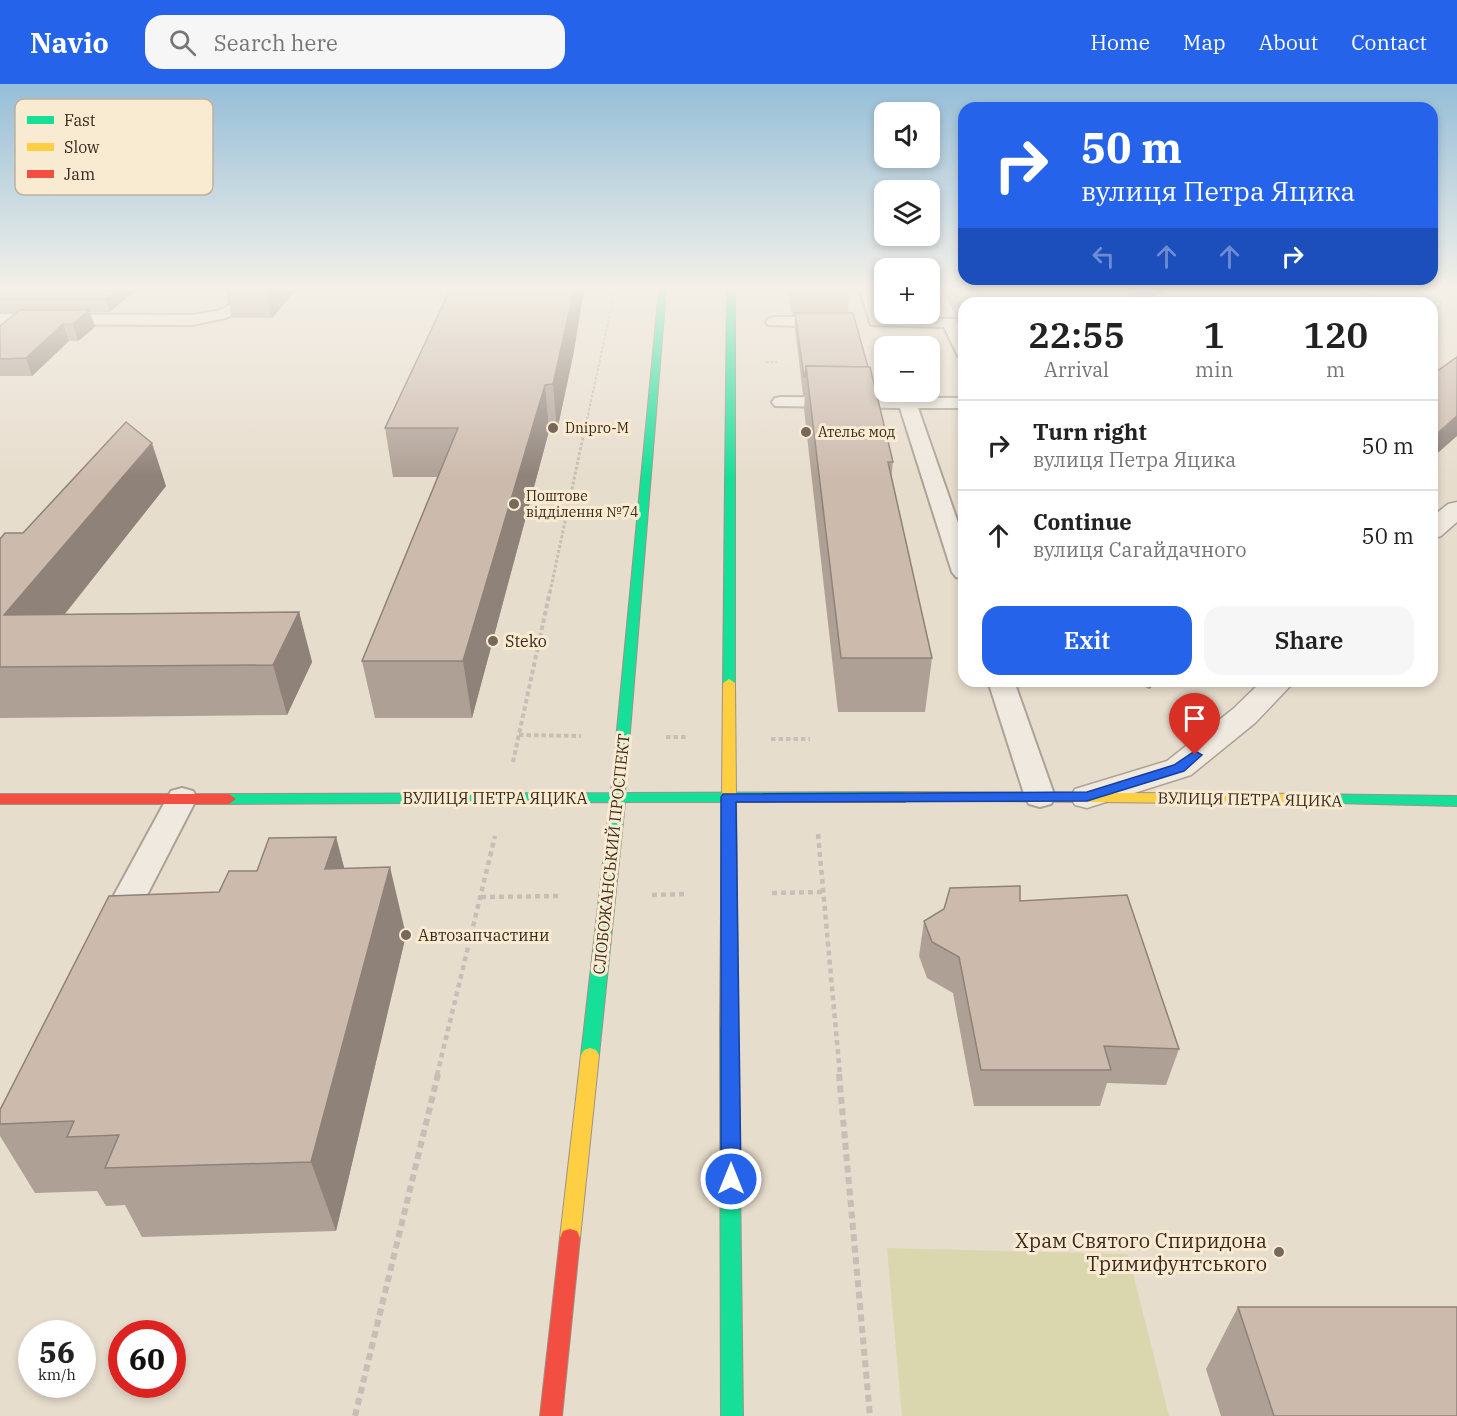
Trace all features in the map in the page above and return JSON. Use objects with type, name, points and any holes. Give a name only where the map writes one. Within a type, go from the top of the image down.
[{"type":"main road","name":"СЛОБОЖАНСЬКИЙ ПРОСПЕКТ","points":[[550,1416],[618,798],[657,352]]},
{"type":"main road","points":[[731,352],[728,797],[732,1416]]},
{"type":"main road","name":"ВУЛИЦЯ ПЕТРА ЯЦИКА","points":[[0,799],[1087,797],[1457,801]]},
{"type":"street","points":[[1438,526],[1457,509]]},
{"type":"street","points":[[1087,797],[1179,768],[1244,716],[1274,687]]},
{"type":"lane","points":[[781,402],[958,403]]},
{"type":"lane","points":[[907,403],[958,554]]},
{"type":"lane","points":[[1003,687],[1041,797]]},
{"type":"lane","points":[[99,953],[182,798]]},
{"type":"path","points":[[355,1416],[505,798],[602,352]]},
{"type":"path","points":[[815,798],[870,1416]]},
{"type":"shaded area","points":[[887,1248],[1128,1254],[1169,1416],[902,1416]]},
{"type":"building","points":[[0,352],[32,352],[26,358],[0,359]]},
{"type":"building","points":[[421,352],[560,352],[553,384],[545,385],[463,661],[362,661],[458,428],[385,428]]},
{"type":"building","points":[[801,352],[864,352],[868,367],[806,366],[804,377]]},
{"type":"building","points":[[1457,357],[1457,416],[1438,433],[1438,371]]},
{"type":"building","points":[[806,366],[870,367],[874,384],[874,402],[878,402],[893,462],[888,462],[932,658],[841,658]]},
{"type":"building","points":[[126,422],[152,443],[4,615],[299,612],[273,665],[0,667],[0,539],[5,533],[23,533]]},
{"type":"building","points":[[336,837],[325,869],[390,867],[311,1162],[105,1168],[119,1135],[67,1137],[74,1121],[0,1124],[0,1110],[109,896],[219,892],[229,871],[257,871],[269,838]]},
{"type":"building","points":[[1020,886],[1020,901],[1127,895],[1179,1049],[1104,1046],[1111,1070],[981,1070],[959,957],[932,942],[924,921],[944,909],[950,888]]},
{"type":"building","points":[[1238,1307],[1457,1307],[1457,1416],[1274,1416]]},
{"type":"traffic: fast","points":[[590,1055],[618,798],[657,352]]},
{"type":"traffic: fast","points":[[729,683],[731,352]]},
{"type":"traffic: fast","points":[[229,799],[905,797]]},
{"type":"traffic: fast","points":[[1298,799],[1457,801]]},
{"type":"traffic: fast","points":[[729,1026],[732,1416]]},
{"type":"traffic: slow","points":[[729,683],[729,1026]]},
{"type":"traffic: slow","points":[[905,797],[1298,799]]},
{"type":"traffic: slow","points":[[570,1238],[590,1055]]},
{"type":"traffic: jam","points":[[0,799],[229,799]]},
{"type":"traffic: jam","points":[[551,1416],[570,1238]]},
{"type":"place","name":"Dnipro-M","points":[[553,428]]},
{"type":"place","name":"Ательє мод","points":[[806,432]]},
{"type":"place","name":"Поштове відділення №74","points":[[514,504]]},
{"type":"place","name":"Steko","points":[[493,641]]},
{"type":"place","name":"Автозапчастини","points":[[406,935]]},
{"type":"place","name":"Храм Святого Спиридона Тримифунтського","points":[[1279,1252]]},
{"type":"route","points":[[731,1179],[728,797],[1087,797],[1179,768],[1195,755]]}]
